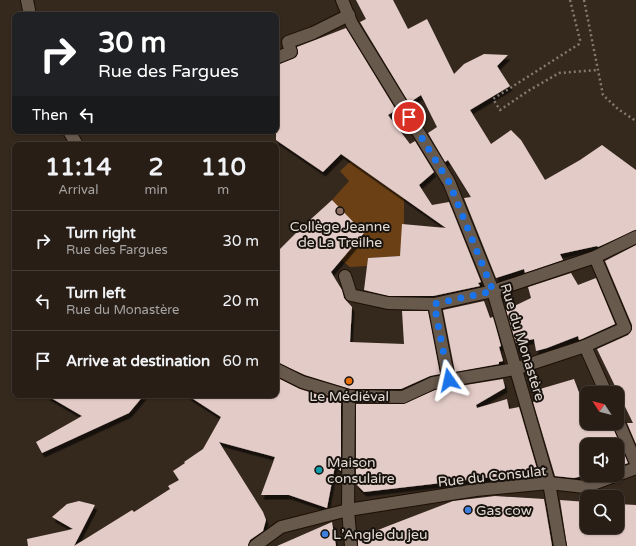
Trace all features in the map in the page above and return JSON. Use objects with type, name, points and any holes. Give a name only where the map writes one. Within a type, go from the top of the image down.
[{"type":"street","points":[[27,0],[29,12]]},
{"type":"street","name":"Rue du Monastère","points":[[342,0],[350,20],[449,182],[493,291],[549,483],[560,546]]},
{"type":"street","points":[[279,57],[291,52],[288,42],[350,20]]},
{"type":"street","points":[[345,276],[351,295],[388,303],[434,304],[493,291],[594,257],[636,237]]},
{"type":"street","points":[[279,370],[302,382],[349,396],[403,396],[433,383],[515,369],[585,346],[625,328],[594,257]]},
{"type":"street","points":[[434,304],[449,380]]},
{"type":"street","points":[[585,346],[603,386]]},
{"type":"street","points":[[349,396],[348,510],[351,546]]},
{"type":"street","points":[[622,430],[636,463]]},
{"type":"street","name":"Rue du Consulat","points":[[254,546],[281,528],[348,510],[476,490],[549,483],[585,487],[636,468]]},
{"type":"path","points":[[570,0],[580,40],[579,44],[493,99],[500,110],[528,91],[559,73],[598,70]]},
{"type":"path","points":[[584,0],[603,95],[618,110],[636,121]]},
{"type":"shaded area","points":[[351,161],[404,198],[404,224],[400,256],[368,258],[367,266],[350,267],[341,260],[364,233],[349,221],[332,200],[349,181],[340,171]]},
{"type":"building","points":[[356,0],[393,0],[408,29],[427,19],[454,74],[464,64],[484,54],[508,55],[497,66],[510,86],[470,110],[491,144],[511,130],[521,140],[545,180],[580,160],[602,145],[636,170],[636,230],[598,247],[560,254],[563,260],[525,273],[524,269],[496,278],[464,198],[471,197],[448,160],[445,162],[428,133],[437,127],[421,95],[409,103],[360,22],[366,19]]},
{"type":"building","points":[[346,28],[396,110],[388,115],[410,144],[415,141],[434,172],[419,185],[432,205],[449,202],[481,282],[478,283],[480,286],[433,296],[389,296],[364,290],[368,258],[400,256],[402,224],[446,228],[341,154],[323,172],[276,140],[276,134],[279,134],[279,64],[296,57],[298,53],[297,47]]},
{"type":"building","points":[[332,200],[364,233],[331,272],[342,290],[344,298],[352,307],[350,342],[404,344],[402,311],[428,311],[440,374],[430,376],[401,389],[350,389],[305,375],[279,363],[279,250]]},
{"type":"building","points":[[636,245],[636,444],[627,423],[633,423],[624,404],[624,386],[615,386],[597,349],[628,335],[632,329],[632,325],[605,261]]},
{"type":"building","points":[[571,273],[578,285],[596,278],[615,324],[582,339],[579,340],[578,336],[536,351],[534,339],[516,343],[506,310],[531,298],[528,287]]},
{"type":"building","points":[[484,301],[490,318],[493,317],[501,346],[499,347],[503,361],[499,362],[499,364],[455,372],[443,310]]},
{"type":"building","points":[[279,378],[300,389],[341,402],[341,471],[335,466],[327,508],[289,495],[261,495],[275,457],[219,442],[263,512],[266,520],[263,531],[250,540],[248,546],[74,546],[132,510],[134,512],[170,489],[168,486],[179,480],[173,471],[203,449],[221,417],[192,398],[279,398]]},
{"type":"building","points":[[503,379],[505,388],[476,405],[477,408],[507,399],[509,409],[519,407],[539,476],[511,479],[510,475],[364,492],[356,484],[356,404],[403,404],[435,390]]},
{"type":"building","points":[[574,379],[580,395],[580,430],[614,430],[617,438],[580,438],[580,477],[574,478],[555,476],[533,402],[542,400],[540,389]]},
{"type":"building","points":[[51,398],[142,398],[129,413],[42,453],[36,442],[82,416]]},
{"type":"building","points":[[624,454],[628,463],[624,464]]},
{"type":"building","points":[[495,496],[544,499],[552,546],[358,546],[358,538],[453,501]]},
{"type":"building","points":[[560,500],[580,501],[580,534],[624,534],[624,504],[636,505],[636,546],[567,546]]},
{"type":"building","points":[[79,501],[95,505],[74,546],[28,546],[27,539],[73,529],[52,517],[67,504]]},
{"type":"building","points":[[332,522],[336,546],[277,546]]},
{"type":"place","name":"Collège Jeanne de La Treilhe","points":[[340,211]]},
{"type":"place","name":"Le Médiéval","points":[[349,381]]},
{"type":"place","name":"Maison consulaire","points":[[319,470]]},
{"type":"place","name":"Gas cow","points":[[468,510]]},
{"type":"place","name":"L’Angle du jeu","points":[[325,534]]},
{"type":"route","points":[[409,117],[449,182],[493,291],[434,304],[449,380]]}]
